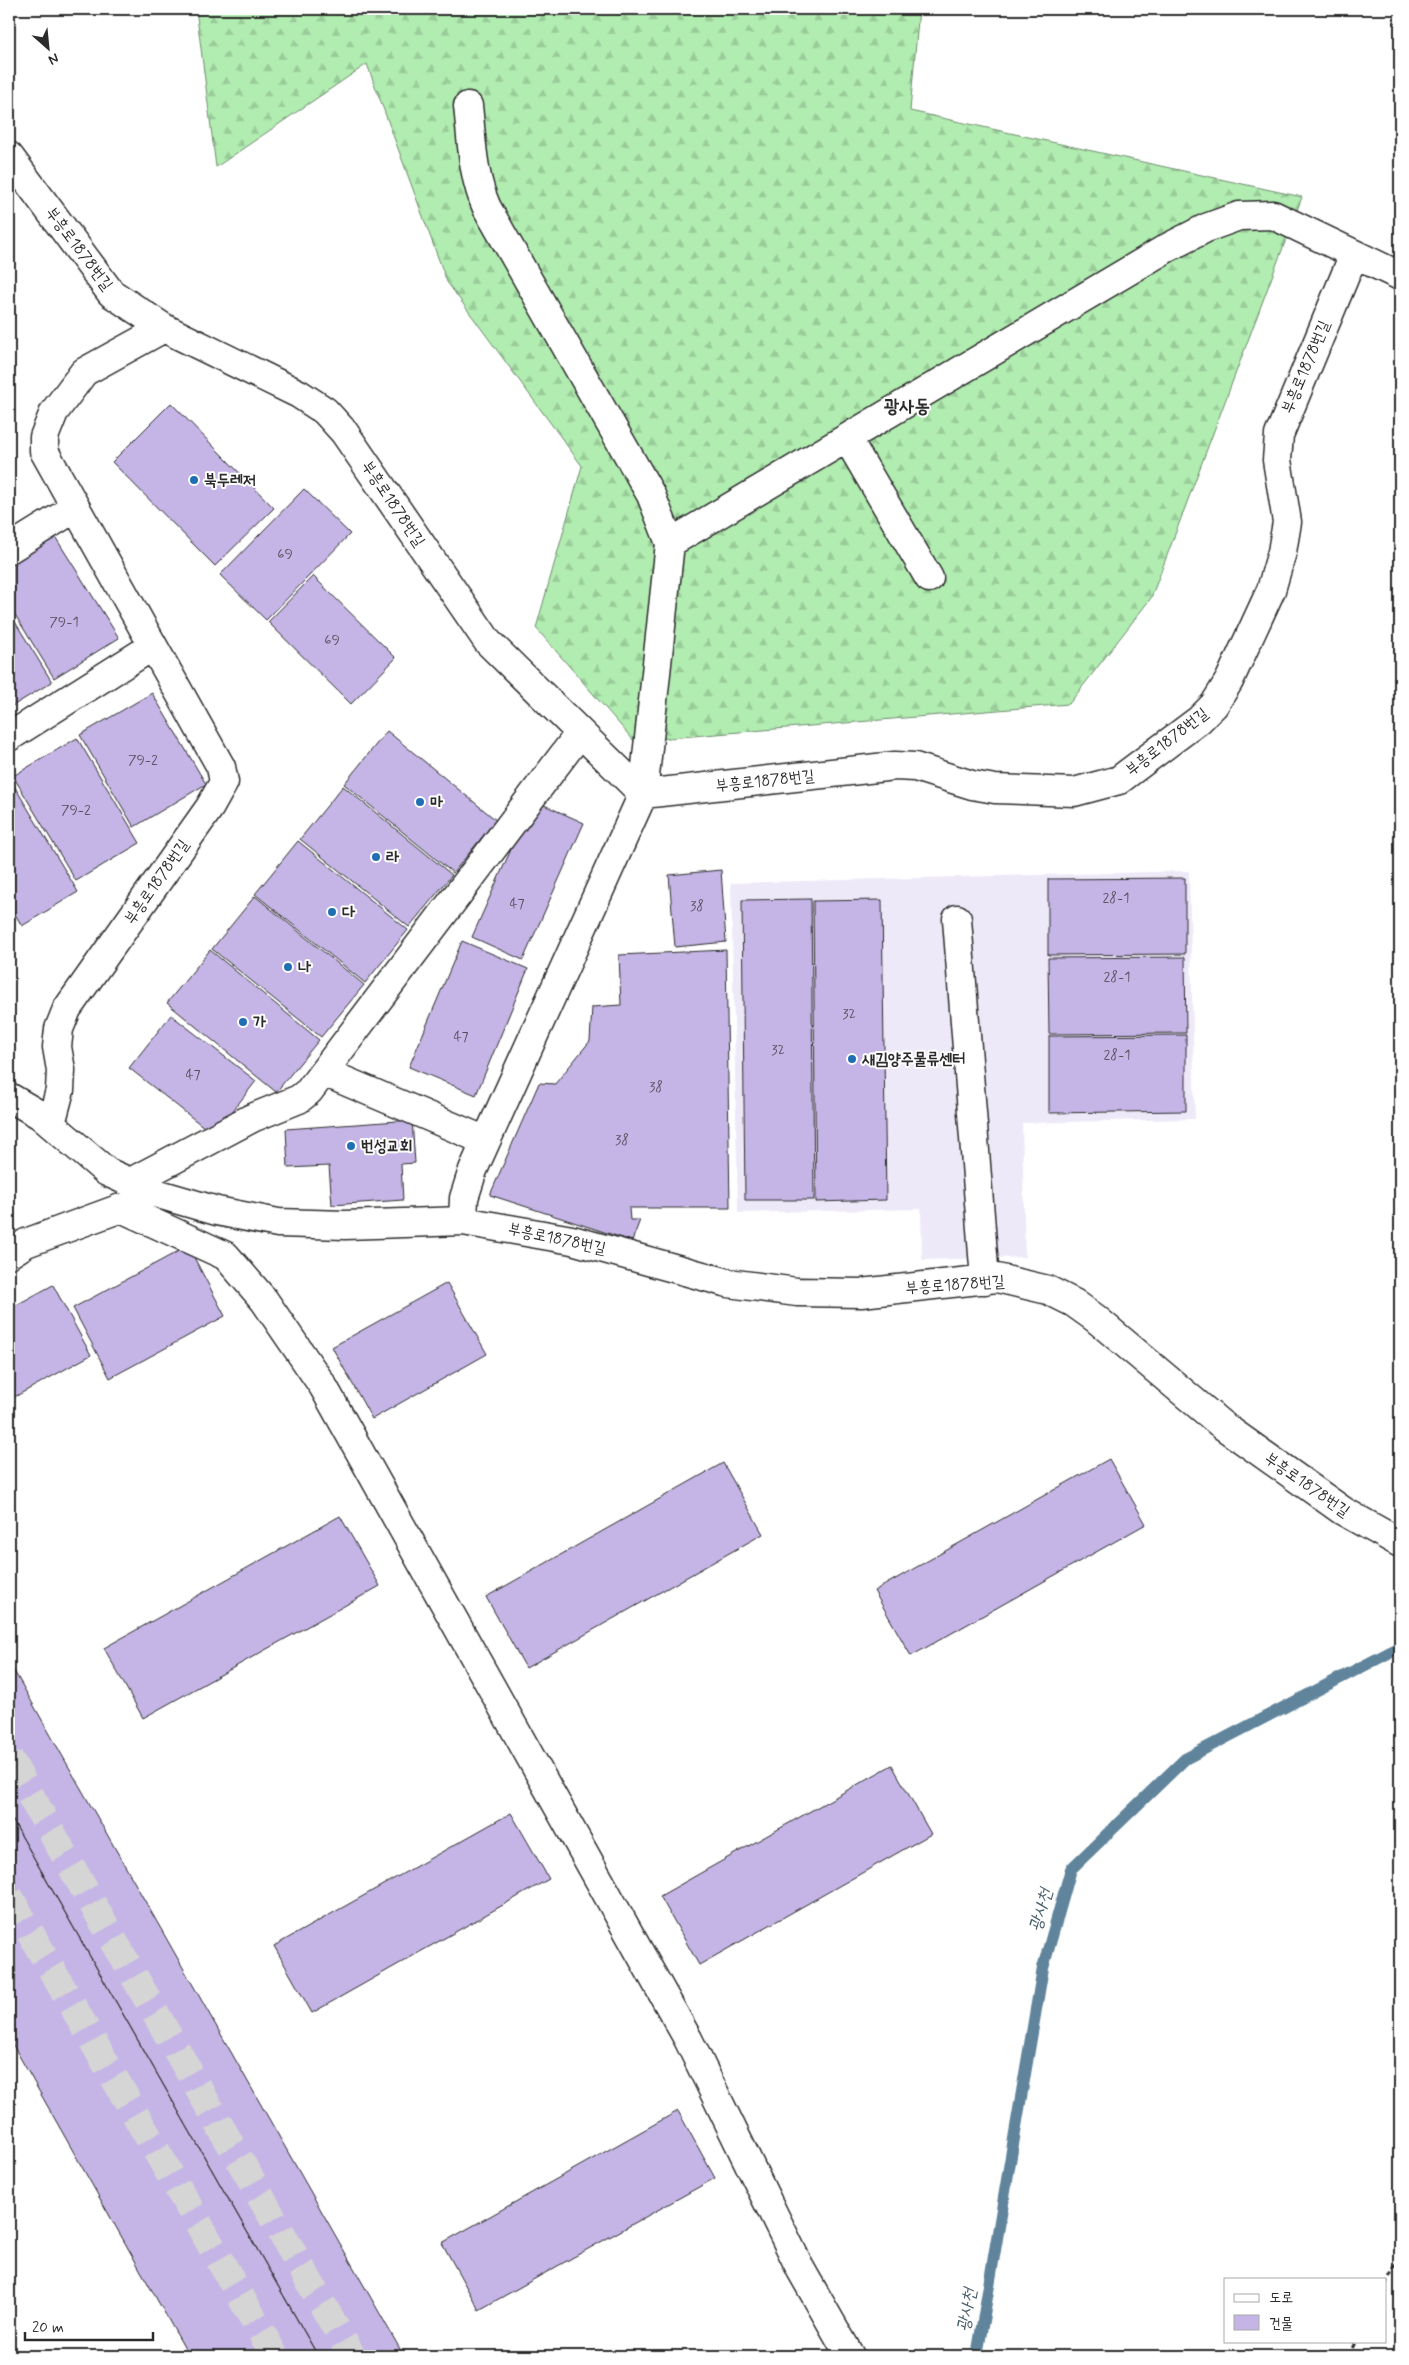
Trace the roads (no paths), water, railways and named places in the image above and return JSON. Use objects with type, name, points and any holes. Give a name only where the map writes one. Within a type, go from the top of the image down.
[{"type":"street","points":[[464,1221],[464,1198],[486,1141],[643,794],[670,542],[651,495],[487,208],[478,188],[475,173],[468,106]]},
{"type":"street","name":"부흥로1878번길","points":[[9,156],[111,293],[137,312],[164,328],[299,394],[325,411],[344,432],[488,642],[643,794],[894,766],[915,767],[972,785],[995,789],[1074,792],[1118,780],[1199,720],[1214,705],[1229,681],[1271,590],[1282,552],[1287,522],[1277,460],[1279,435],[1354,254]]},
{"type":"street","points":[[670,542],[1167,248],[1206,228],[1239,216],[1273,215],[1400,276]]},
{"type":"street","name":"부흥로1878번길","points":[[51,1124],[60,1090],[61,1070],[57,1047],[59,1029],[67,1009],[210,807],[224,782],[221,767],[44,450],[44,437],[54,412],[84,372],[164,328]]},
{"type":"street","points":[[847,438],[929,578]]},
{"type":"street","points":[[9,549],[75,508]]},
{"type":"street","points":[[9,737],[153,646]]},
{"type":"street","points":[[131,1182],[252,1118],[299,1100],[309,1091],[580,733]]},
{"type":"street","points":[[957,919],[986,1280]]},
{"type":"street","points":[[324,1072],[486,1141]]},
{"type":"street","name":"부흥로1878번길","points":[[9,1097],[51,1124],[107,1172],[152,1192],[217,1211],[278,1223],[345,1226],[464,1221],[572,1240],[728,1283],[797,1292],[861,1293],[997,1278],[1022,1282],[1048,1290],[1074,1303],[1095,1318],[1222,1425],[1343,1511],[1400,1543]]},
{"type":"street","points":[[9,1254],[26,1243],[122,1208],[226,1256],[264,1300],[323,1386],[688,2038],[801,2270],[850,2356]]},
{"type":"waterway","name":"광사천","points":[[977,2356],[1043,1968],[1071,1869],[1185,1759],[1400,1647]]},
{"type":"tunnel","points":[[9,1758],[352,2356]]},
{"type":"tunnel","points":[[9,1896],[275,2356]]},
{"type":"place","name":"북두레저","points":[[194,480]]},
{"type":"place","name":"마","points":[[420,802]]},
{"type":"place","name":"라","points":[[376,857]]},
{"type":"place","name":"다","points":[[332,912]]},
{"type":"place","name":"나","points":[[288,967]]},
{"type":"place","name":"가","points":[[243,1022]]},
{"type":"place","name":"새김양주물류센터","points":[[852,1059]]},
{"type":"place","name":"번성교회","points":[[351,1146]]},
{"type":"district","name":"광사동","points":[[907,406]]}]
